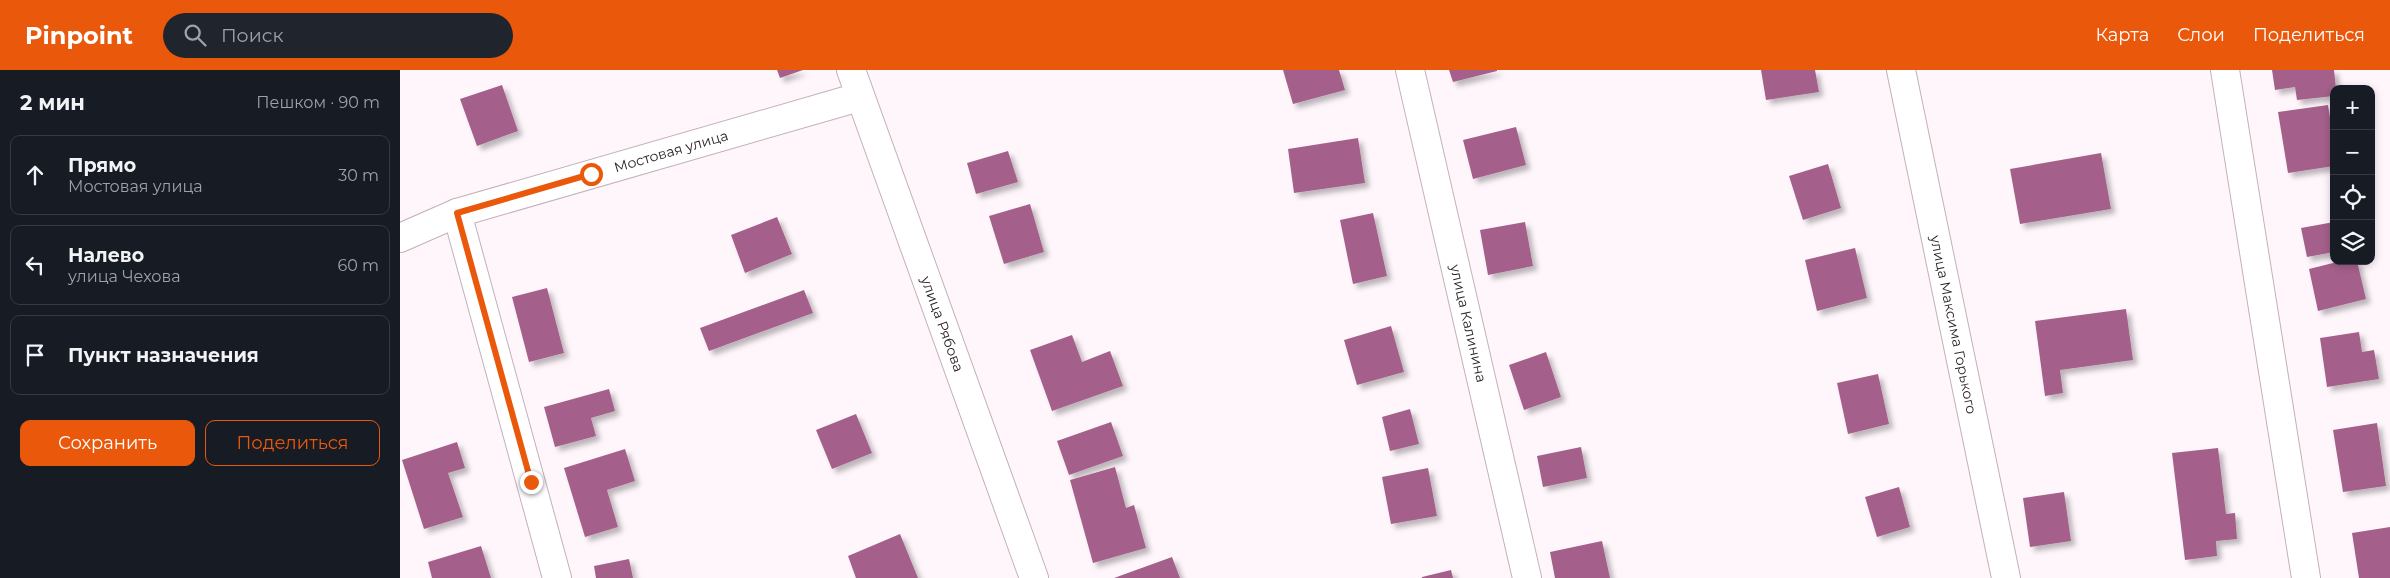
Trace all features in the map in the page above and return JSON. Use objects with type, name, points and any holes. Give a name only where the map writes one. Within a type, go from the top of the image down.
[{"type":"street","name":"улица Рябова","points":[[851,70],[859,97],[1034,578]]},
{"type":"street","name":"улица Калинина","points":[[1410,70],[1527,578]]},
{"type":"street","name":"улица Максима Горького","points":[[1901,70],[2006,578]]},
{"type":"street","points":[[2225,70],[2306,578]]},
{"type":"street","name":"Мостовая улица","points":[[400,238],[457,213],[859,97]]},
{"type":"street","points":[[457,213],[558,578]]},
{"type":"building","points":[[777,70],[803,70],[780,78]]},
{"type":"building","points":[[1283,70],[1339,70],[1345,90],[1293,104]]},
{"type":"building","points":[[1449,70],[1497,70],[1497,71],[1453,82]]},
{"type":"building","points":[[1761,70],[1815,70],[1819,92],[1766,100]]},
{"type":"building","points":[[2272,70],[2334,70],[2336,85],[2330,85],[2330,96],[2297,100],[2295,87],[2275,90]]},
{"type":"building","points":[[502,85],[518,131],[477,146],[460,99]]},
{"type":"building","points":[[2328,105],[2330,118],[2330,167],[2288,173],[2278,112]]},
{"type":"building","points":[[1516,127],[1526,165],[1473,179],[1463,140]]},
{"type":"building","points":[[1358,138],[1365,183],[1294,193],[1288,149]]},
{"type":"building","points":[[1008,151],[1018,182],[976,194],[967,163]]},
{"type":"building","points":[[2101,153],[2111,209],[2020,224],[2010,169]]},
{"type":"building","points":[[1828,164],[1841,208],[1803,220],[1789,176]]},
{"type":"building","points":[[1030,204],[1044,252],[1004,264],[989,216]]},
{"type":"building","points":[[1373,213],[1387,276],[1353,284],[1340,220]]},
{"type":"building","points":[[777,217],[792,254],[745,273],[731,235]]},
{"type":"building","points":[[1525,222],[1533,266],[1488,275],[1480,230]]},
{"type":"building","points":[[2330,223],[2330,253],[2307,257],[2301,228]]},
{"type":"building","points":[[1855,248],[1867,298],[1817,311],[1805,260]]},
{"type":"building","points":[[2330,264],[2358,265],[2366,299],[2318,311],[2309,269]]},
{"type":"building","points":[[547,288],[564,353],[529,362],[512,297]]},
{"type":"building","points":[[804,290],[813,313],[709,351],[700,328]]},
{"type":"building","points":[[2126,309],[2133,360],[2060,370],[2063,393],[2045,396],[2035,321]]},
{"type":"building","points":[[1391,326],[1404,372],[1357,385],[1344,340]]},
{"type":"building","points":[[2359,332],[2362,352],[2374,350],[2379,379],[2327,387],[2320,338]]},
{"type":"building","points":[[1072,335],[1082,362],[1110,351],[1123,386],[1052,411],[1030,350]]},
{"type":"building","points":[[1546,352],[1561,397],[1524,410],[1509,365]]},
{"type":"building","points":[[1878,374],[1889,424],[1848,434],[1837,383]]},
{"type":"building","points":[[609,389],[615,411],[591,418],[596,436],[555,447],[544,407]]},
{"type":"building","points":[[1410,409],[1419,444],[1390,451],[1382,417]]},
{"type":"building","points":[[856,414],[872,453],[832,469],[816,430]]},
{"type":"building","points":[[1111,422],[1123,456],[1069,475],[1057,441]]},
{"type":"building","points":[[2377,423],[2386,486],[2343,492],[2333,430]]},
{"type":"building","points":[[457,442],[465,468],[448,473],[463,517],[424,529],[402,460]]},
{"type":"building","points":[[1581,447],[1587,478],[1543,487],[1537,456]]},
{"type":"building","points":[[2218,448],[2226,514],[2235,513],[2237,539],[2216,541],[2217,556],[2185,560],[2172,453]]},
{"type":"building","points":[[625,449],[635,481],[607,490],[618,527],[585,537],[564,468]]},
{"type":"building","points":[[1115,467],[1126,508],[1134,505],[1146,548],[1093,563],[1070,480]]},
{"type":"building","points":[[1428,468],[1437,516],[1391,524],[1382,477]]},
{"type":"building","points":[[1899,487],[1910,527],[1877,537],[1865,497]]},
{"type":"building","points":[[2064,492],[2071,541],[2030,547],[2023,498]]},
{"type":"building","points":[[2390,527],[2390,578],[2359,578],[2352,533]]},
{"type":"building","points":[[900,534],[918,578],[856,578],[848,556]]},
{"type":"building","points":[[1602,541],[1610,578],[1555,578],[1550,552]]},
{"type":"building","points":[[481,546],[491,578],[432,578],[428,562]]},
{"type":"building","points":[[1172,557],[1180,578],[1114,578]]},
{"type":"building","points":[[629,559],[633,578],[596,578],[594,566]]},
{"type":"building","points":[[1451,570],[1453,578],[1422,578],[1422,577]]},
{"type":"route","points":[[531,482],[457,213],[591,174]]}]
